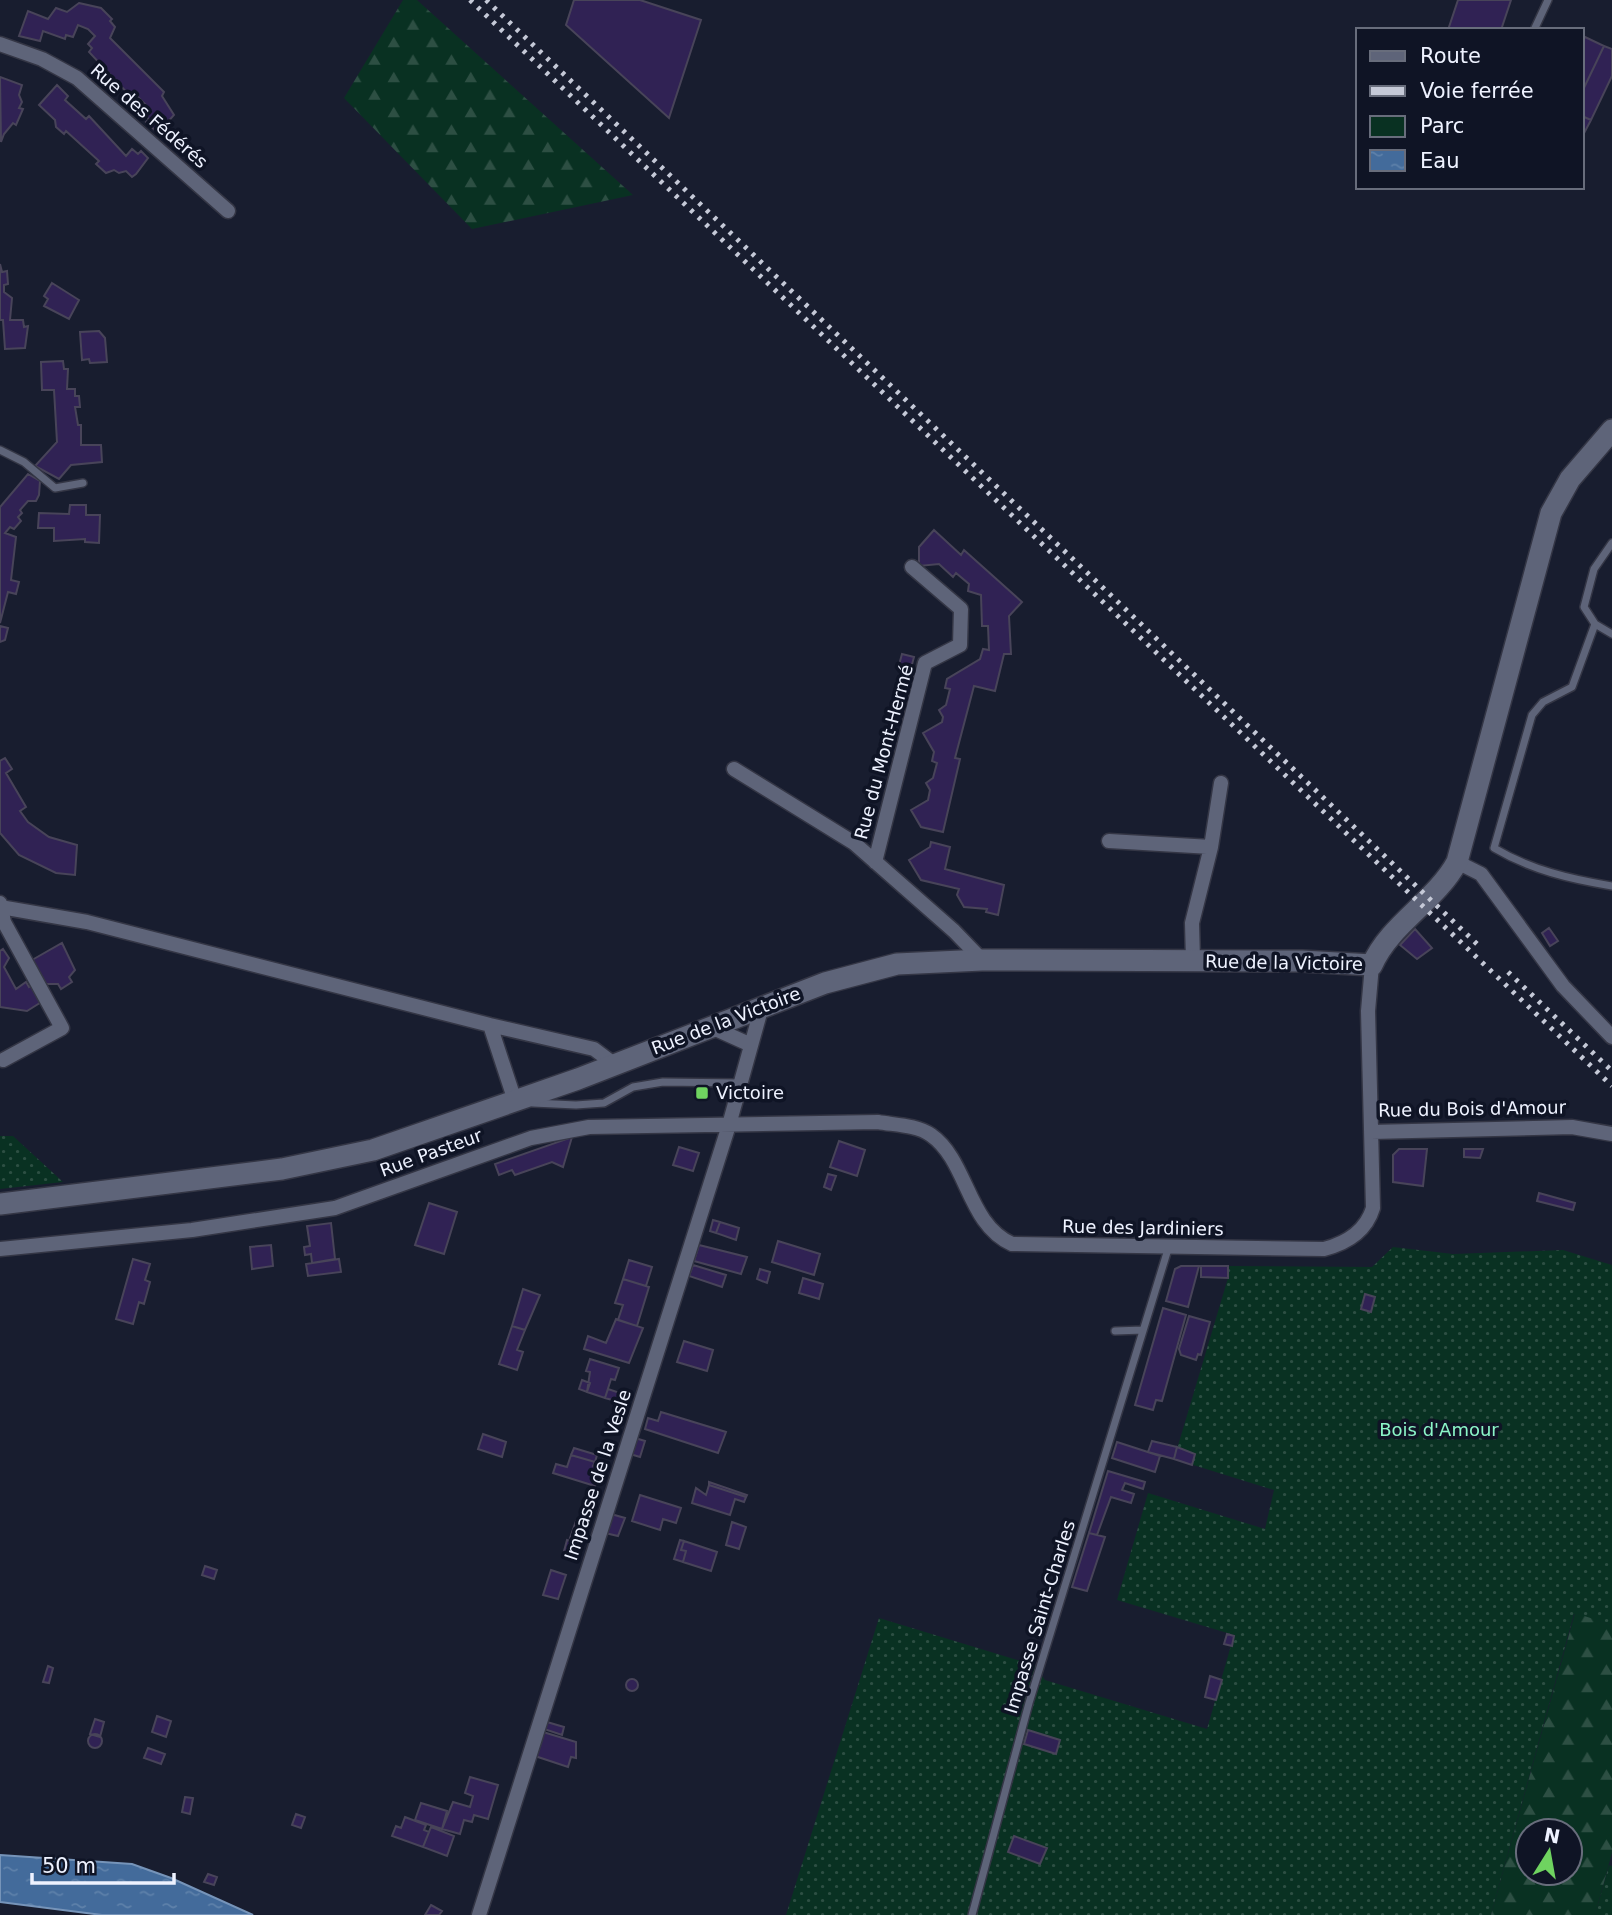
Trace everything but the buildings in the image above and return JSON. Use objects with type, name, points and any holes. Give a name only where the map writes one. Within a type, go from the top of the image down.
[{"type":"street","name":"Rue des Fédérés","points":[[0,44],[42,59],[77,78],[228,211]]},
{"type":"street","name":"Rue de la Victoire","points":[[0,1204],[282,1169],[373,1150],[515,1101],[825,983],[897,964],[982,960],[1193,960],[1372,965],[1385,945],[1443,883],[1457,862],[1551,513],[1570,479],[1612,430]]},
{"type":"street","name":"Rue du Mont-Hermé","points":[[875,862],[925,663],[960,645],[961,609],[912,567]]},
{"type":"street","points":[[734,769],[854,844],[954,931],[982,960]]},
{"type":"street","points":[[1193,960],[1192,923],[1211,847],[1221,783]]},
{"type":"street","points":[[1109,841],[1211,847]]},
{"type":"street","points":[[1457,862],[1481,874],[1563,986],[1612,1037]]},
{"type":"street","points":[[3,1060],[62,1028],[4,922],[0,906],[87,922],[594,1049],[614,1064]]},
{"type":"street","name":"Rue du Bois d'Amour","points":[[1372,965],[1368,1011],[1371,1132],[1572,1127],[1612,1134]]},
{"type":"street","name":"Impasse de la Vesle","points":[[479,1915],[729,1125],[762,1006]]},
{"type":"street","points":[[490,1025],[515,1101]]},
{"type":"street","points":[[709,1026],[751,1045]]},
{"type":"street","name":"Rue des Jardiniers","points":[[878,1122],[912,1127],[931,1134],[944,1148],[990,1230],[1012,1244],[1310,1250],[1345,1242],[1362,1229],[1373,1208],[1371,1132]]},
{"type":"street","name":"Rue Pasteur","points":[[0,1250],[191,1230],[335,1208],[531,1138],[589,1127],[878,1122]]},
{"type":"lane","points":[[1535,28],[1548,0]]},
{"type":"lane","points":[[0,450],[24,461],[55,488],[83,483]]},
{"type":"lane","points":[[1612,543],[1594,569],[1584,607],[1595,624],[1612,634]]},
{"type":"lane","points":[[1595,624],[1572,687],[1543,702],[1532,715],[1494,848],[1520,864],[1570,879],[1612,887]]},
{"type":"lane","points":[[515,1101],[576,1105],[604,1103],[633,1087],[663,1082],[741,1083]]},
{"type":"lane","name":"Impasse Saint-Charles","points":[[972,1915],[1029,1703],[1169,1246]]},
{"type":"lane","points":[[1115,1331],[1143,1330]]},
{"type":"green space","points":[[403,0],[417,0],[633,195],[472,229],[344,98]]},
{"type":"green space","points":[[0,1136],[13,1136],[63,1182],[0,1189]]},
{"type":"green space","name":"Bois d'Amour","points":[[1393,1247],[1453,1254],[1563,1250],[1612,1265],[1612,1625],[1574,1614],[1518,1817],[1514,1817],[1514,1832],[1491,1915],[786,1915],[879,1618],[1034,1665],[1045,1680],[1207,1729],[1234,1635],[1117,1600],[1148,1493],[1265,1529],[1274,1490],[1174,1459],[1228,1278],[1228,1266],[1372,1267]]},
{"type":"green space","points":[[1575,1613],[1612,1625],[1612,1853],[1595,1915],[1491,1915],[1514,1832],[1514,1887],[1584,1887],[1584,1817],[1518,1817]]},
{"type":"green space","points":[[1609,1865],[1612,1866],[1612,1915],[1595,1915]]},
{"type":"water","points":[[0,1855],[132,1864],[171,1878],[253,1915],[102,1915],[0,1902]]},
{"type":"railway","points":[[470,0],[1612,1086]]},
{"type":"railway","points":[[486,0],[1477,944]]},
{"type":"railway","points":[[1508,972],[1612,1071]]},
{"type":"place","name":"Victoire","points":[[702,1093]]}]
